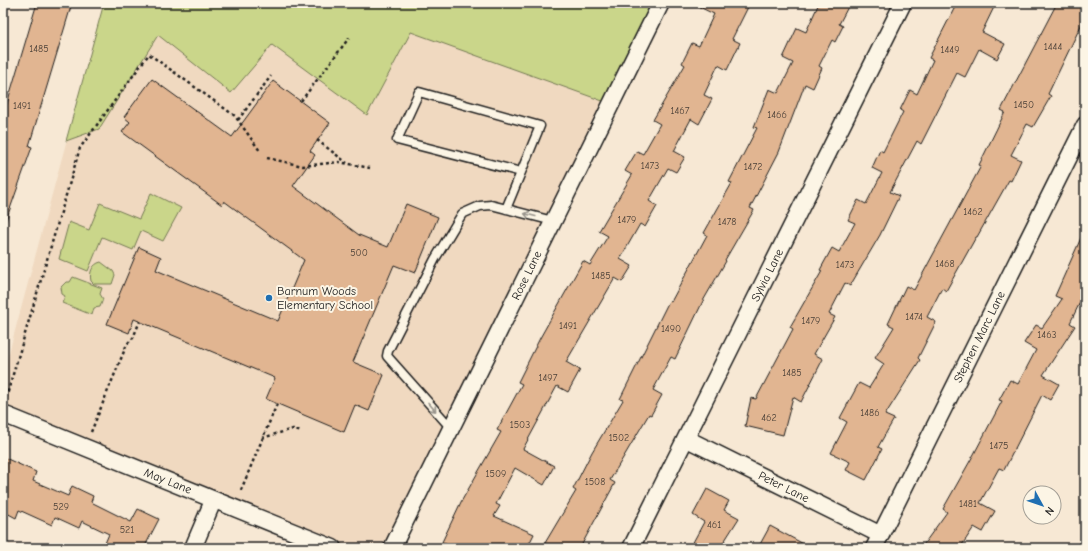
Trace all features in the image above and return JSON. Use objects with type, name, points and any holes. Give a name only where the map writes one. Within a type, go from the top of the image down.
[{"type":"street","name":"Rose Lane","points":[[392,548],[661,3]]},
{"type":"street","name":"Sylvia Lane","points":[[632,548],[903,3]]},
{"type":"street","name":"Stephen Marc Lane","points":[[877,542],[1085,125]]},
{"type":"street","name":"May Lane","points":[[4,407],[213,501],[333,548]]},
{"type":"street","name":"Peter Lane","points":[[687,439],[877,542]]},
{"type":"street","points":[[193,548],[213,501]]},
{"type":"lane","points":[[506,209],[540,126],[419,92],[397,140],[521,172]]},
{"type":"lane","points":[[451,428],[387,356],[388,351],[435,259],[462,214],[480,206],[490,205],[553,221]]},
{"type":"path","points":[[301,101],[349,38]]},
{"type":"path","points":[[4,407],[80,148],[149,54],[235,116],[260,151]]},
{"type":"path","points":[[238,120],[271,76]]},
{"type":"path","points":[[317,140],[348,164]]},
{"type":"path","points":[[267,158],[304,166],[339,162],[370,168]]},
{"type":"path","points":[[90,432],[127,344],[133,338],[140,322]]},
{"type":"path","points":[[241,490],[277,404]]},
{"type":"path","points":[[262,438],[293,429],[301,432]]},
{"type":"shaded area","name":"Barnum Woods Elementary School","points":[[104,3],[661,3],[392,548],[333,548],[3,414],[3,375]]},
{"type":"green space","points":[[104,3],[661,3],[611,104],[411,32],[367,115],[272,45],[231,93],[158,35],[99,129],[66,141]]},
{"type":"green space","points":[[151,193],[181,208],[163,241],[141,231],[133,250],[102,237],[88,271],[59,259],[69,222],[89,230],[100,203],[139,219]]},
{"type":"green space","points":[[101,262],[113,271],[115,275],[112,284],[94,284],[91,281],[90,275],[93,267]]},
{"type":"green space","points":[[73,277],[102,288],[100,294],[103,299],[100,307],[94,308],[92,315],[62,303],[65,296],[62,294],[61,287],[66,282],[70,282]]},
{"type":"building","points":[[37,3],[72,3],[29,146],[32,147],[5,223],[3,222],[3,117]]},
{"type":"building","points":[[691,3],[750,3],[732,39],[740,43],[727,70],[718,65],[704,95],[712,99],[699,124],[691,119],[674,151],[685,157],[676,172],[668,168],[649,201],[657,206],[645,227],[640,224],[620,259],[632,266],[622,282],[615,278],[566,362],[580,370],[568,392],[557,386],[523,449],[554,466],[544,485],[515,468],[496,504],[500,506],[494,516],[534,534],[527,548],[453,548],[442,542],[461,502],[501,432],[497,430],[522,384],[518,382],[540,338],[583,261],[590,265],[608,236],[599,231],[632,175],[625,171],[637,151],[643,154],[660,124],[653,120],[685,65],[682,63],[692,43],[699,46],[714,14]]},
{"type":"building","points":[[819,3],[850,3],[839,24],[843,26],[835,42],[832,40],[819,66],[822,68],[813,88],[805,84],[779,152],[750,208],[754,210],[703,301],[675,359],[671,357],[653,390],[662,395],[610,480],[615,483],[580,548],[542,548],[576,491],[573,489],[592,452],[623,400],[620,399],[669,301],[671,302],[707,235],[704,233],[732,183],[729,182],[757,128],[754,127],[769,89],[778,93],[793,63],[783,58],[797,28],[806,32]]},
{"type":"building","points":[[957,3],[996,3],[982,32],[1005,44],[997,59],[979,49],[965,77],[957,73],[921,144],[917,141],[890,192],[899,196],[880,235],[850,286],[845,283],[829,314],[835,317],[814,354],[823,359],[801,402],[793,397],[783,435],[745,426],[751,398],[756,399],[793,329],[790,327],[822,271],[820,270],[832,248],[839,252],[855,223],[848,220],[858,200],[866,204],[882,173],[872,168],[880,150],[883,152],[903,112],[900,110],[910,90],[917,94],[933,60],[929,58]]},
{"type":"building","points":[[1057,3],[1085,3],[1085,17],[1048,94],[1051,96],[1033,127],[1027,124],[1011,155],[1021,160],[1011,181],[1009,180],[946,291],[942,288],[927,317],[936,322],[918,358],[920,360],[885,415],[894,419],[878,447],[882,449],[866,480],[846,470],[850,462],[831,453],[847,422],[840,418],[859,383],[869,388],[884,364],[875,358],[894,327],[888,324],[906,286],[914,290],[981,166],[979,165],[1005,112],[1001,110]]},
{"type":"building","points":[[152,79],[232,137],[273,81],[330,123],[310,151],[315,155],[293,186],[359,235],[388,247],[406,204],[438,217],[415,273],[394,265],[353,362],[384,375],[369,411],[355,405],[344,432],[266,399],[275,378],[134,319],[129,333],[107,324],[139,247],[161,257],[156,270],[278,321],[304,260],[224,201],[222,205],[122,132],[130,122],[124,117]]},
{"type":"building","points":[[1085,229],[1085,292],[1070,323],[1075,326],[1043,375],[1059,384],[1050,400],[1042,395],[1004,470],[999,468],[980,503],[995,511],[983,532],[974,527],[960,548],[921,548],[947,512],[943,509],[1002,401],[999,400],[1010,380],[1018,384],[1036,350],[1024,343],[1036,325],[1042,328],[1062,299],[1055,296]]},
{"type":"building","points":[[3,457],[36,472],[33,481],[68,496],[72,486],[93,496],[91,502],[131,522],[138,509],[159,519],[144,548],[103,548],[109,534],[82,521],[79,528],[55,517],[52,525],[19,510],[16,518],[3,511]]},
{"type":"building","points":[[707,489],[729,501],[724,510],[739,518],[720,548],[690,548],[704,522],[693,515]]},
{"type":"building","points":[[770,526],[811,548],[758,548]]},
{"type":"place","name":"Barnum Woods Elementary School","points":[[269,298]]}]
